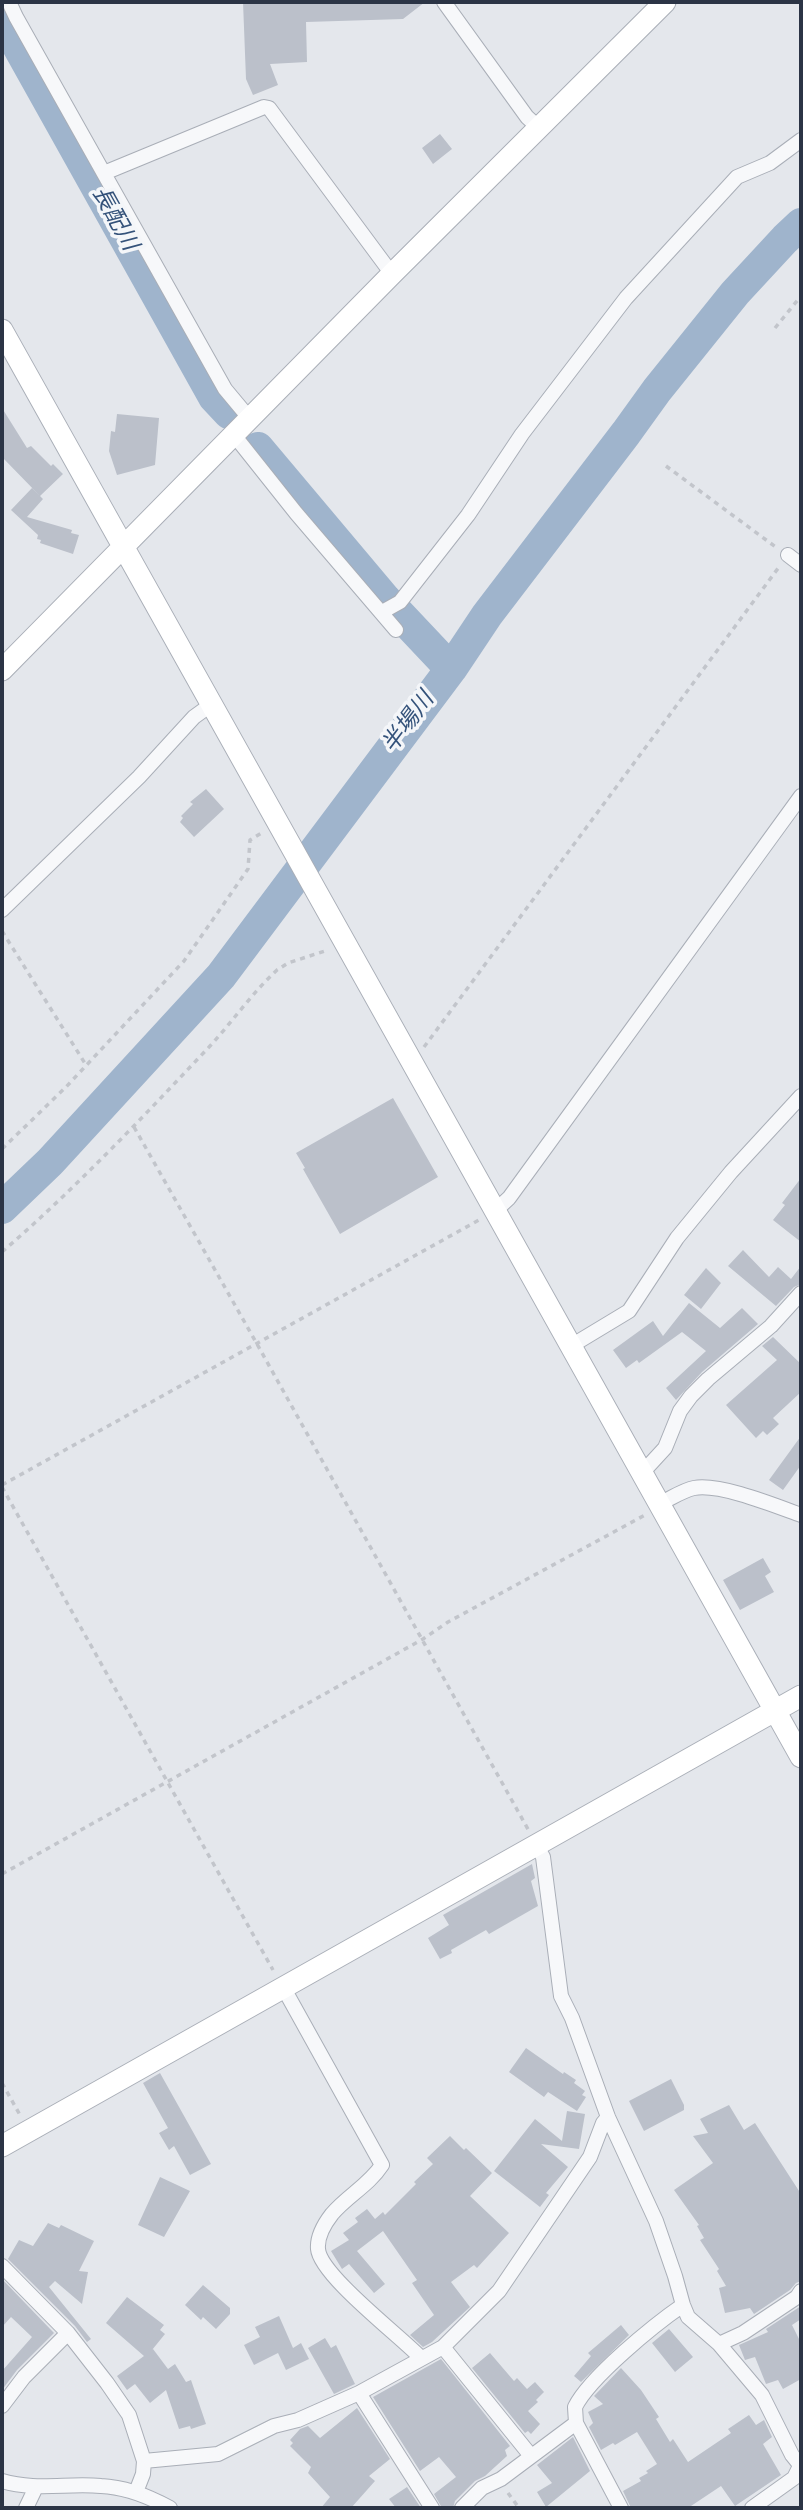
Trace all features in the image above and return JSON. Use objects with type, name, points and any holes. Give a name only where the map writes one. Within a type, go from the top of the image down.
[{"type":"street","points":[[2,7],[10,2],[225,389],[250,419]]},
{"type":"street","points":[[444,2],[527,117],[539,128]]},
{"type":"street","points":[[2,670],[392,274],[666,2]]},
{"type":"street","points":[[104,173],[264,107],[269,108],[392,274]]},
{"type":"street","points":[[384,611],[400,603],[468,515],[522,434],[626,298],[737,177],[770,163],[801,140]]},
{"type":"street","points":[[2,330],[801,1757]]},
{"type":"street","points":[[234,435],[296,513],[384,611],[396,630]]},
{"type":"street","points":[[788,555],[801,565]]},
{"type":"street","points":[[2,910],[102,813],[194,717],[212,704]]},
{"type":"street","points":[[496,1210],[509,1198],[801,796]]},
{"type":"street","points":[[571,1346],[629,1311],[677,1238],[731,1172],[801,1096]]},
{"type":"street","points":[[642,1473],[665,1448],[680,1411],[691,1396],[771,1326],[801,1293]]},
{"type":"street","points":[[659,1504],[694,1488],[705,1488],[750,1496],[801,1515]]},
{"type":"street","points":[[2,2146],[801,1696]]},
{"type":"street","points":[[536,1844],[542,1857],[561,1996],[572,2018],[608,2117],[656,2221],[688,2317],[719,2344],[762,2395],[801,2465],[794,2478],[752,2508]]},
{"type":"street","points":[[283,1987],[382,2165],[376,2175],[332,2213],[320,2236],[320,2257],[340,2283],[421,2358]]},
{"type":"street","points":[[144,2461],[218,2454],[274,2426],[298,2420],[359,2393],[443,2347],[507,2280],[590,2157],[608,2117]]},
{"type":"street","points":[[2,2266],[68,2333],[129,2415],[144,2461],[143,2474],[136,2492]]},
{"type":"street","points":[[719,2344],[751,2328],[797,2297],[801,2291]]},
{"type":"street","points":[[621,2508],[576,2423],[575,2407],[595,2380],[683,2305]]},
{"type":"street","points":[[2,2406],[24,2377],[68,2333]]},
{"type":"street","points":[[443,2347],[531,2456]]},
{"type":"street","points":[[359,2393],[432,2508]]},
{"type":"street","points":[[462,2508],[482,2488],[501,2479],[576,2423]]},
{"type":"street","points":[[2,2481],[21,2487],[100,2486],[136,2492],[170,2508]]},
{"type":"street","points":[[26,2508],[36,2487]]},
{"type":"path","points":[[775,328],[801,296]]},
{"type":"path","points":[[409,1057],[426,1046],[788,555],[666,466]]},
{"type":"path","points":[[2,1149],[184,961],[248,869],[252,837],[281,829]]},
{"type":"path","points":[[2,931],[86,1065]]},
{"type":"path","points":[[2,1252],[51,1210],[134,1127],[277,970],[288,963],[345,942]]},
{"type":"path","points":[[134,1127],[536,1844]]},
{"type":"path","points":[[283,1987],[2,1486],[496,1210]]},
{"type":"path","points":[[2,1874],[449,1622],[649,1513],[659,1504]]},
{"type":"path","points":[[2,2083],[29,2131]]},
{"type":"building","points":[[243,2],[425,2],[403,19],[306,22],[307,62],[270,64],[278,85],[253,95],[246,79]]},
{"type":"building","points":[[440,134],[452,149],[433,164],[422,148]]},
{"type":"building","points":[[2,408],[27,448],[31,446],[63,474],[40,496],[43,499],[27,517],[72,530],[71,533],[79,535],[73,554],[40,543],[38,535],[11,510],[32,488],[39,495],[2,457]]},
{"type":"building","points":[[117,414],[159,418],[155,465],[117,475],[109,451],[111,431],[115,432]]},
{"type":"building","points":[[206,789],[224,809],[194,837],[180,822],[183,818],[181,816],[193,804],[190,802]]},
{"type":"building","points":[[393,1098],[438,1177],[340,1234],[296,1153]]},
{"type":"building","points":[[801,1178],[801,1242],[773,1220]]},
{"type":"building","points":[[743,1250],[769,1277],[778,1267],[791,1279],[801,1266],[801,1284],[794,1287],[776,1306],[728,1266]]},
{"type":"building","points":[[706,1268],[721,1283],[701,1309],[684,1295]]},
{"type":"building","points":[[689,1303],[720,1328],[742,1308],[758,1324],[702,1372],[676,1400],[666,1388],[706,1351],[682,1332],[639,1363],[637,1360],[626,1368],[613,1350],[653,1321],[663,1336]]},
{"type":"building","points":[[773,1337],[801,1364],[801,1392],[773,1418],[779,1424],[767,1435],[763,1431],[756,1438],[726,1405],[777,1360],[762,1346]]},
{"type":"building","points":[[801,1436],[801,1465],[783,1490],[769,1480]]},
{"type":"building","points":[[763,1558],[771,1572],[765,1576],[774,1592],[740,1610],[723,1580]]},
{"type":"building","points":[[532,1864],[535,1878],[531,1881],[538,1906],[489,1934],[486,1930],[440,1959],[428,1938],[449,1925],[443,1915]]},
{"type":"building","points":[[526,2048],[576,2080],[574,2083],[585,2091],[582,2095],[586,2097],[577,2111],[548,2092],[544,2097],[509,2072]]},
{"type":"building","points":[[160,2073],[211,2164],[190,2175],[174,2146],[169,2150],[159,2133],[168,2128],[143,2083]]},
{"type":"building","points":[[671,2079],[684,2110],[644,2131],[629,2101]]},
{"type":"building","points":[[729,2105],[744,2130],[755,2123],[801,2194],[801,2281],[754,2314],[750,2308],[725,2313],[719,2288],[726,2286],[717,2271],[719,2269],[700,2240],[704,2238],[697,2226],[699,2225],[674,2190],[713,2163],[693,2136],[708,2133],[700,2119]]},
{"type":"building","points":[[567,2111],[585,2114],[579,2149],[541,2144],[568,2167],[546,2193],[549,2195],[540,2207],[494,2171],[535,2119],[562,2141]]},
{"type":"building","points":[[450,2136],[492,2173],[470,2196],[509,2233],[477,2268],[474,2265],[451,2282],[470,2307],[423,2347],[410,2335],[434,2315],[412,2283],[417,2280],[383,2231],[357,2251],[385,2284],[374,2293],[349,2264],[342,2269],[331,2251],[349,2240],[343,2233],[358,2222],[355,2218],[367,2209],[375,2219],[383,2212],[385,2215],[433,2164],[427,2158]]},
{"type":"building","points":[[160,2177],[190,2191],[164,2237],[138,2225]]},
{"type":"building","points":[[48,2223],[59,2228],[61,2225],[94,2241],[79,2271],[88,2272],[82,2304],[55,2281],[49,2287],[91,2339],[87,2342],[75,2326],[8,2259],[19,2240],[33,2246]]},
{"type":"building","points":[[2,2279],[54,2333],[17,2370],[2,2390],[2,2371],[32,2337],[11,2317],[2,2327]]},
{"type":"building","points":[[203,2285],[230,2308],[230,2314],[216,2329],[185,2305]]},
{"type":"building","points":[[127,2297],[164,2325],[160,2330],[165,2334],[152,2350],[168,2369],[175,2364],[186,2382],[191,2380],[206,2424],[191,2429],[190,2426],[179,2429],[166,2390],[150,2403],[135,2384],[127,2390],[117,2376],[144,2356],[106,2323]]},
{"type":"building","points":[[801,2306],[801,2319],[792,2325],[801,2343],[801,2379],[783,2389],[778,2380],[766,2384],[755,2357],[745,2360],[739,2345],[768,2332],[766,2329]]},
{"type":"building","points":[[279,2316],[293,2348],[301,2343],[309,2359],[286,2370],[278,2353],[254,2365],[244,2345],[260,2337],[255,2327]]},
{"type":"building","points":[[621,2325],[629,2335],[581,2382],[574,2376],[591,2356],[588,2353]]},
{"type":"building","points":[[669,2329],[693,2357],[675,2372],[652,2343]]},
{"type":"building","points":[[325,2338],[331,2348],[336,2345],[355,2384],[334,2394],[308,2348]]},
{"type":"building","points":[[490,2353],[514,2381],[517,2378],[527,2389],[535,2382],[544,2392],[528,2411],[540,2424],[531,2434],[528,2431],[525,2433],[472,2368]]},
{"type":"building","points":[[441,2359],[510,2446],[505,2450],[507,2456],[485,2476],[475,2481],[455,2501],[453,2508],[442,2508],[434,2494],[456,2477],[439,2457],[420,2471],[373,2397]]},
{"type":"building","points":[[621,2368],[641,2390],[659,2417],[656,2419],[670,2442],[673,2439],[688,2462],[731,2433],[728,2429],[749,2415],[756,2425],[764,2420],[772,2437],[763,2444],[781,2475],[735,2506],[721,2486],[688,2508],[631,2508],[623,2491],[641,2481],[639,2478],[657,2464],[637,2432],[601,2450],[589,2427],[593,2423],[588,2412],[603,2404],[594,2396]]},
{"type":"building","points":[[357,2408],[390,2459],[369,2476],[375,2481],[351,2508],[321,2508],[330,2497],[308,2473],[311,2467],[290,2446],[293,2443],[290,2440],[300,2429],[308,2426],[320,2438]]},
{"type":"building","points":[[573,2437],[590,2471],[546,2507],[537,2492],[552,2483],[537,2465]]},
{"type":"building","points":[[407,2487],[421,2508],[396,2508],[389,2499]]},
{"type":"waterway","name":"長配川","points":[[4,21],[214,397],[229,413]]},
{"type":"waterway","name":"半場川","points":[[2,1208],[50,1162],[221,976],[657,390],[735,293],[801,224]]},
{"type":"waterway","name":"長配川","points":[[258,448],[385,599],[451,669]]}]
